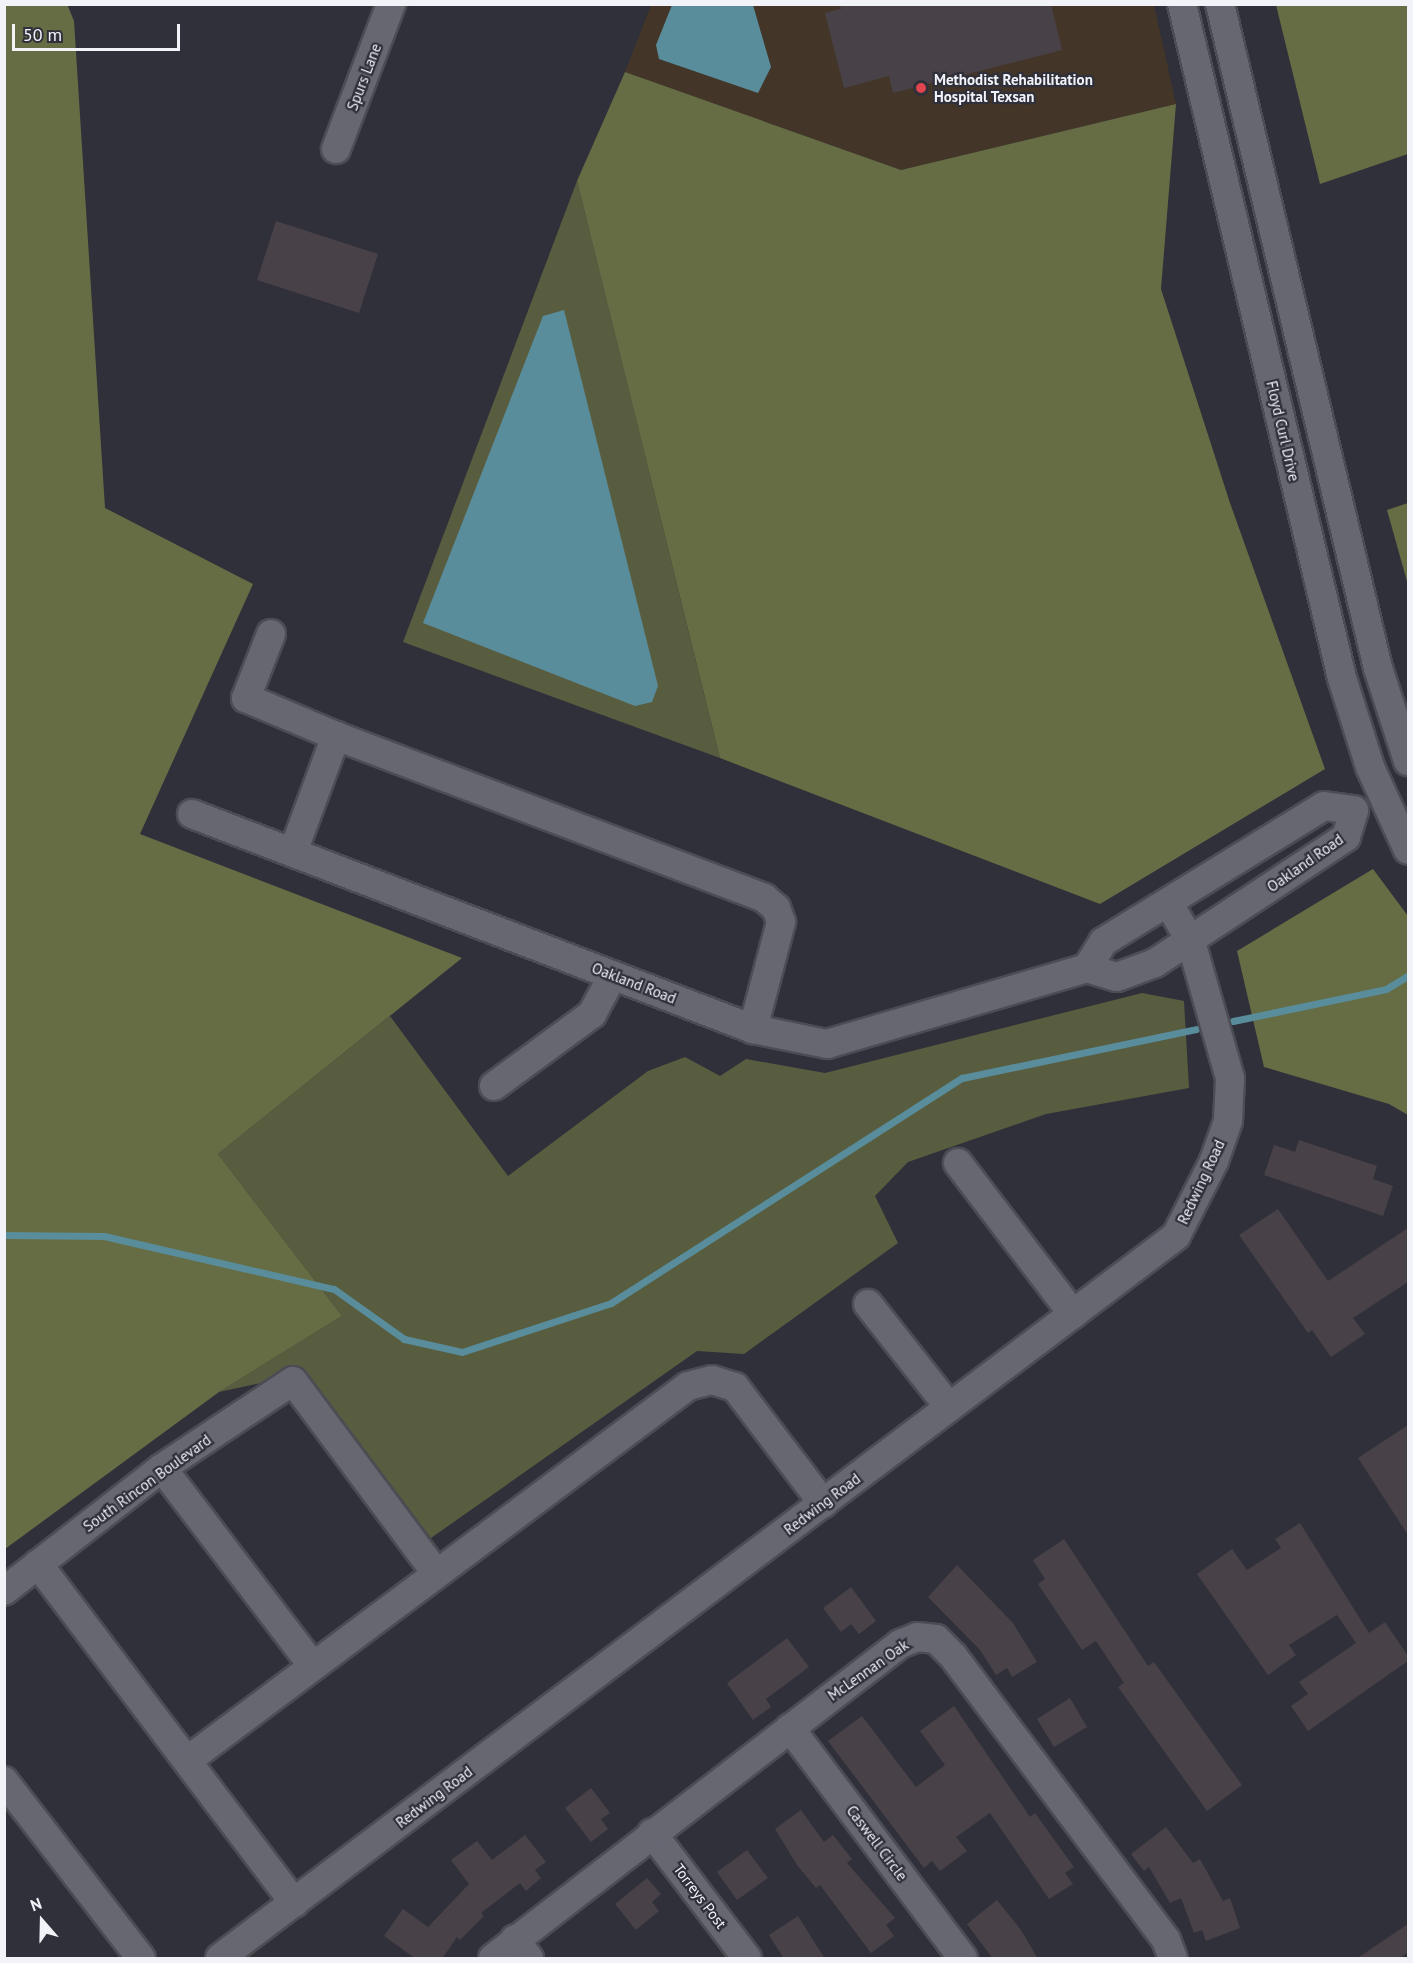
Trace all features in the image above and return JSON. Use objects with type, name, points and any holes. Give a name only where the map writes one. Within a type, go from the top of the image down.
[{"type":"street","name":"Spurs Lane","points":[[336,149],[391,4]]},
{"type":"street","name":"Floyd Curl Drive","points":[[1182,4],[1342,678],[1381,793],[1408,850]]},
{"type":"street","points":[[1220,4],[1378,668],[1408,761]]},
{"type":"street","points":[[271,634],[246,698],[336,736],[764,898],[776,908],[781,922],[753,1029]]},
{"type":"street","points":[[293,852],[336,736]]},
{"type":"street","points":[[1354,810],[1408,777]]},
{"type":"street","name":"Oakland Road","points":[[192,814],[753,1029],[827,1044],[1087,968],[1117,977],[1191,942],[1346,837],[1354,810],[1324,806],[1102,942],[1087,968]]},
{"type":"street","name":"Redwing Road","points":[[220,1959],[1176,1236],[1214,1161],[1228,1121],[1230,1078],[1191,942],[1168,902]]},
{"type":"street","points":[[494,1086],[592,1014],[613,975]]},
{"type":"street","points":[[958,1163],[1073,1314]]},
{"type":"street","points":[[868,1304],[949,1407]]},
{"type":"street","points":[[188,1760],[312,1665],[688,1386],[712,1380],[735,1388],[823,1503]]},
{"type":"street","name":"South Rincon Boulevard","points":[[4,1591],[162,1468],[293,1381],[436,1573]]},
{"type":"street","points":[[162,1468],[312,1665]]},
{"type":"street","points":[[38,1564],[294,1903]]},
{"type":"street","name":"McLennan Oak","points":[[493,1959],[522,1949],[652,1833],[900,1644],[918,1637],[936,1639],[1144,1912],[1173,1957]]},
{"type":"street","name":"Caswell Circle","points":[[790,1728],[963,1959]]},
{"type":"street","points":[[4,1781],[141,1959]]},
{"type":"street","name":"Torreys Post","points":[[652,1833],[747,1959]]},
{"type":"shaded area","name":"Methodist Rehabilitation Hospital Texsan","points":[[651,5],[1154,5],[1176,104],[901,170],[625,72]]},
{"type":"green space","points":[[67,4],[74,21],[105,508],[253,584],[140,834],[462,958],[218,1154],[342,1316],[219,1392],[5,1549],[4,5]]},
{"type":"green space","points":[[1276,5],[1408,5],[1408,154],[1320,184]]},
{"type":"green space","points":[[625,72],[901,170],[1176,104],[1161,289],[1230,503],[1325,769],[1100,904],[720,758],[577,181]]},
{"type":"green space","points":[[577,181],[720,758],[403,642]]},
{"type":"green space","points":[[1408,503],[1408,585],[1387,510]]},
{"type":"green space","points":[[1373,869],[1408,916],[1408,1115],[1389,1104],[1264,1067],[1237,951]]},
{"type":"green space","points":[[1142,993],[1184,1001],[1189,1088],[1046,1114],[908,1162],[875,1196],[898,1243],[744,1354],[697,1351],[431,1538],[307,1373],[219,1392],[342,1316],[218,1154],[390,1016],[508,1176],[648,1071],[685,1057],[720,1076],[746,1059],[825,1073]]},
{"type":"water","points":[[672,5],[753,5],[771,67],[758,93],[659,59],[656,45]]},
{"type":"water","points":[[564,310],[658,686],[652,702],[635,706],[423,623],[543,316]]},
{"type":"building","points":[[840,4],[1051,4],[1062,50],[893,93],[889,76],[844,88],[825,13],[841,9]]},
{"type":"building","points":[[276,221],[378,254],[359,313],[257,280]]},
{"type":"building","points":[[1299,1140],[1377,1166],[1373,1179],[1393,1186],[1383,1216],[1264,1175],[1274,1145],[1295,1152]]},
{"type":"building","points":[[1278,1209],[1328,1281],[1408,1228],[1408,1282],[1353,1318],[1365,1334],[1331,1357],[1312,1330],[1308,1333],[1239,1235]]},
{"type":"building","points":[[1408,1425],[1408,1535],[1358,1458]]},
{"type":"building","points":[[1300,1523],[1369,1633],[1385,1622],[1408,1656],[1408,1661],[1308,1731],[1291,1706],[1308,1694],[1299,1682],[1356,1643],[1337,1615],[1289,1645],[1296,1655],[1268,1675],[1197,1574],[1232,1549],[1247,1570],[1281,1548],[1275,1539]]},
{"type":"building","points":[[1064,1539],[1148,1666],[1154,1662],[1242,1785],[1207,1811],[1118,1687],[1124,1683],[1096,1641],[1082,1650],[1038,1584],[1045,1579],[1033,1560]]},
{"type":"building","points":[[957,1565],[1013,1623],[1037,1662],[1012,1677],[1007,1668],[996,1675],[980,1650],[928,1597]]},
{"type":"building","points":[[851,1587],[876,1621],[859,1634],[851,1624],[841,1632],[823,1608]]},
{"type":"building","points":[[787,1638],[809,1667],[766,1699],[771,1707],[753,1720],[727,1683]]},
{"type":"building","points":[[1070,1698],[1087,1727],[1054,1747],[1037,1719]]},
{"type":"building","points":[[954,1706],[1030,1817],[1035,1813],[1074,1867],[1065,1873],[1073,1884],[1049,1899],[990,1813],[956,1837],[967,1851],[940,1871],[932,1861],[924,1868],[828,1741],[862,1716],[916,1787],[945,1765],[920,1731]]},
{"type":"building","points":[[591,1788],[610,1813],[601,1819],[608,1829],[591,1842],[565,1808]]},
{"type":"building","points":[[801,1810],[824,1842],[833,1835],[852,1859],[847,1863],[895,1918],[886,1925],[894,1936],[871,1953],[820,1885],[816,1888],[797,1865],[775,1829]]},
{"type":"building","points":[[1166,1827],[1193,1863],[1200,1859],[1223,1901],[1230,1898],[1240,1928],[1206,1941],[1202,1930],[1194,1933],[1181,1898],[1170,1903],[1149,1867],[1144,1871],[1131,1854]]},
{"type":"building","points":[[525,1835],[546,1862],[535,1870],[541,1878],[526,1891],[520,1883],[481,1913],[484,1916],[460,1940],[457,1937],[442,1959],[416,1959],[384,1936],[403,1909],[428,1927],[469,1884],[451,1860],[477,1841],[492,1860]]},
{"type":"building","points":[[747,1850],[768,1878],[737,1900],[717,1872]]},
{"type":"building","points":[[647,1878],[661,1894],[652,1902],[659,1911],[636,1930],[615,1904]]},
{"type":"building","points":[[997,1900],[1021,1930],[1038,1959],[993,1959],[967,1924]]},
{"type":"building","points":[[798,1916],[825,1959],[784,1959],[769,1935]]},
{"type":"building","points":[[1408,1924],[1408,1952],[1399,1959],[1356,1959]]},
{"type":"waterway","points":[[1233,1021],[1386,989],[1408,976]]},
{"type":"waterway","points":[[4,1235],[104,1236],[334,1289],[404,1339],[462,1352],[611,1303],[962,1078],[1196,1029]]},
{"type":"place","name":"Methodist Rehabilitation Hospital Texsan","points":[[921,88]]}]
